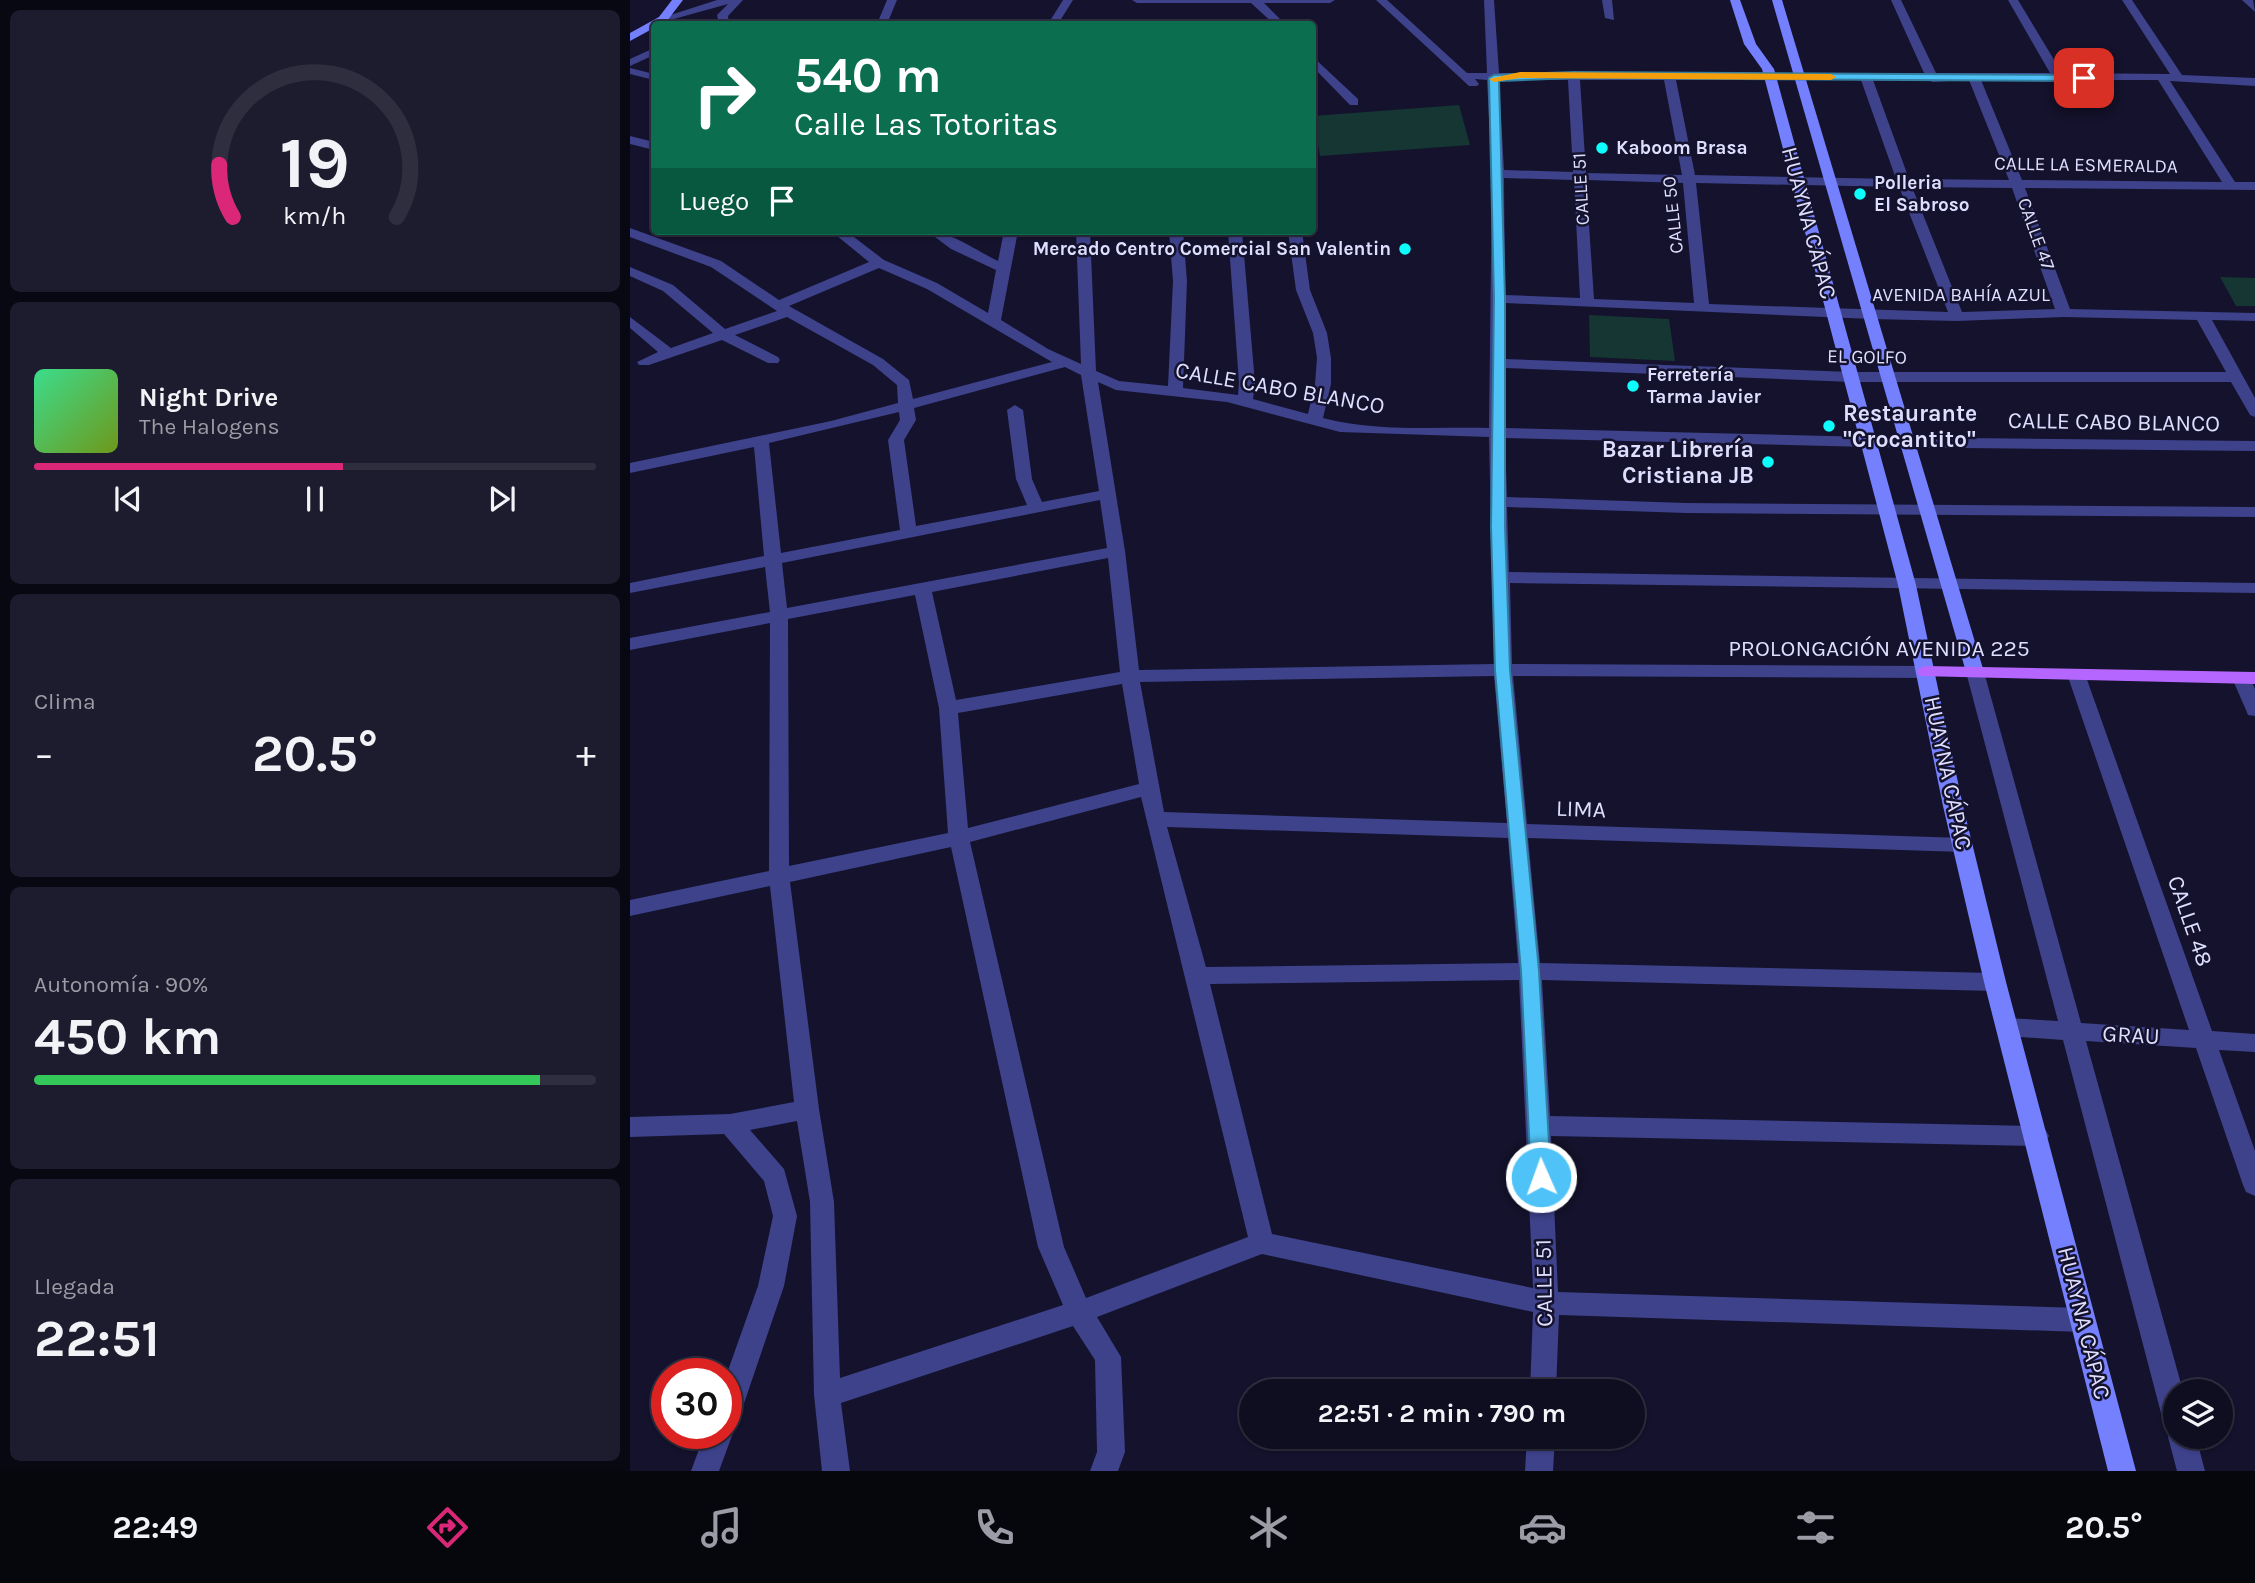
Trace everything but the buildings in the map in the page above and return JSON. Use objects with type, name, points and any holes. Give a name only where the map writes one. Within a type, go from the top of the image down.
[{"type":"main road","points":[[660,21],[678,0]]},
{"type":"main road","name":"HUAYNA CÁPAC","points":[[1735,0],[1750,44],[1770,76],[1870,442],[1907,586],[1995,982],[2122,1471]]},
{"type":"main road","name":"HUAYNA CÁPAC","points":[[1777,0],[1975,672]]},
{"type":"main road","points":[[630,38],[651,26]]},
{"type":"main road","name":"PROLONGACIÓN AVENIDA 225","points":[[1926,672],[2248,678]]},
{"type":"street","points":[[663,19],[729,0]]},
{"type":"street","points":[[720,20],[738,0]]},
{"type":"street","points":[[883,21],[892,0]]},
{"type":"street","points":[[1055,21],[1068,0]]},
{"type":"street","points":[[1137,0],[1330,0]]},
{"type":"street","points":[[1381,0],[1495,103]]},
{"type":"street","name":"CALLE 51","points":[[1489,0],[1497,174],[1499,577],[1503,670],[1530,971],[1539,1126],[1546,1303],[1543,1379]]},
{"type":"street","points":[[1607,0],[1610,18]]},
{"type":"street","points":[[1896,0],[1933,79]]},
{"type":"street","points":[[2013,0],[2059,78]]},
{"type":"street","points":[[2127,0],[2178,77]]},
{"type":"street","points":[[2247,0],[2255,9]]},
{"type":"street","points":[[1255,1],[1277,21]]},
{"type":"street","points":[[630,63],[651,52]]},
{"type":"street","points":[[1316,62],[1354,102]]},
{"type":"street","points":[[630,71],[651,76]]},
{"type":"street","name":"CALLE 51","points":[[1574,75],[1587,304]]},
{"type":"street","points":[[1465,76],[1800,76],[1933,79],[2178,77],[2255,82]]},
{"type":"street","name":"CALLE 50","points":[[1669,76],[1689,179],[1702,309]]},
{"type":"street","points":[[2162,77],[2231,186]]},
{"type":"street","points":[[1866,78],[1957,317]]},
{"type":"street","name":"CALLE 47","points":[[1974,78],[2017,183],[2064,313]]},
{"type":"street","points":[[630,139],[651,145]]},
{"type":"street","name":"CALLE LA ESMERALDA","points":[[1497,174],[1799,182],[2255,186]]},
{"type":"street","points":[[630,232],[651,223]]},
{"type":"street","points":[[630,232],[716,264],[784,309],[877,362],[904,383],[908,420],[896,440],[909,533]]},
{"type":"street","name":"CALLE CABO BLANCO","points":[[843,235],[879,262],[932,286],[1063,363],[1089,375],[1116,385],[1245,401],[1340,427],[1907,443],[2255,446]]},
{"type":"street","points":[[940,235],[956,246],[1003,268]]},
{"type":"street","points":[[993,322],[1010,235]]},
{"type":"street","points":[[1083,235],[1089,375],[1116,551],[1130,676],[1155,818],[1197,976],[1262,1243]]},
{"type":"street","points":[[1175,391],[1180,281],[1176,235]]},
{"type":"street","points":[[1235,235],[1247,383],[1245,401]]},
{"type":"street","points":[[1296,235],[1303,290],[1320,333],[1324,358],[1323,384],[1315,419]]},
{"type":"street","points":[[644,362],[725,336],[879,262]]},
{"type":"street","points":[[630,271],[668,288],[725,336],[773,360]]},
{"type":"street","name":"AVENIDA BAHÍA AZUL","points":[[1499,299],[1871,315],[1957,317],[2064,313],[2255,317]]},
{"type":"street","points":[[2202,316],[2255,412]]},
{"type":"street","points":[[630,321],[668,353]]},
{"type":"street","points":[[630,468],[833,425],[1063,363]]},
{"type":"street","name":"EL GOLFO","points":[[1498,363],[1852,377],[2236,377]]},
{"type":"street","points":[[1015,410],[1024,480],[1036,508]]},
{"type":"street","points":[[761,440],[779,615],[779,877],[807,1109],[822,1202],[827,1395],[836,1471]]},
{"type":"street","points":[[630,588],[1107,494]]},
{"type":"street","points":[[1498,502],[1887,510],[2255,512]]},
{"type":"street","points":[[630,644],[1116,551]]},
{"type":"street","points":[[1499,577],[1907,586],[2255,588]]},
{"type":"street","points":[[922,588],[948,708],[959,838],[1051,1247],[1079,1312],[1108,1357],[1111,1452],[1104,1471]]},
{"type":"street","name":"PROLONGACIÓN AVENIDA 225","points":[[948,708],[1130,676],[1503,670],[1926,672]]},
{"type":"street","name":"HUAYNA CÁPAC","points":[[1975,672],[2166,1379]]},
{"type":"street","name":"CALLE 48","points":[[2076,674],[2255,1185]]},
{"type":"street","points":[[2248,678],[2255,710]]},
{"type":"street","points":[[630,908],[959,838],[1150,788]]},
{"type":"street","name":"LIMA","points":[[1155,818],[1963,845]]},
{"type":"street","points":[[1197,976],[1530,971],[1995,982]]},
{"type":"street","name":"GRAU","points":[[2007,1027],[2255,1043]]},
{"type":"street","points":[[630,1127],[730,1124],[807,1109]]},
{"type":"street","points":[[730,1124],[775,1176],[785,1216],[772,1286],[742,1370]]},
{"type":"street","points":[[1539,1126],[2037,1136]]},
{"type":"street","points":[[827,1395],[1079,1312],[1262,1243],[1546,1303],[2082,1320]]},
{"type":"street","points":[[705,1471],[713,1449]]},
{"type":"street","points":[[1539,1471],[1540,1449]]},
{"type":"street","points":[[2185,1449],[2191,1471]]},
{"type":"green space","points":[[1459,105],[1470,145],[1320,156],[1316,116]]},
{"type":"green space","points":[[2220,277],[2255,278],[2255,306],[2236,306]]},
{"type":"green space","points":[[1589,315],[1669,319],[1675,361],[1590,357]]},
{"type":"slow traffic","points":[[1494,79],[1520,75],[1831,77]]},
{"type":"place","name":"Kaboom Brasa","points":[[1602,148]]},
{"type":"place","name":"Polleria El Sabroso","points":[[1860,194]]},
{"type":"place","name":"Mercado Centro Comercial San Valentin","points":[[1405,249]]},
{"type":"place","name":"Ferretería Tarma Javier","points":[[1633,386]]},
{"type":"place","name":"Restaurante \"Crocantito\"","points":[[1829,426]]},
{"type":"place","name":"Bazar Librería Cristiana JB","points":[[1768,462]]},
{"type":"route","points":[[1541,1177],[1530,971],[1503,670],[1498,527],[1499,299],[1494,78],[1520,75],[2084,78]]}]
